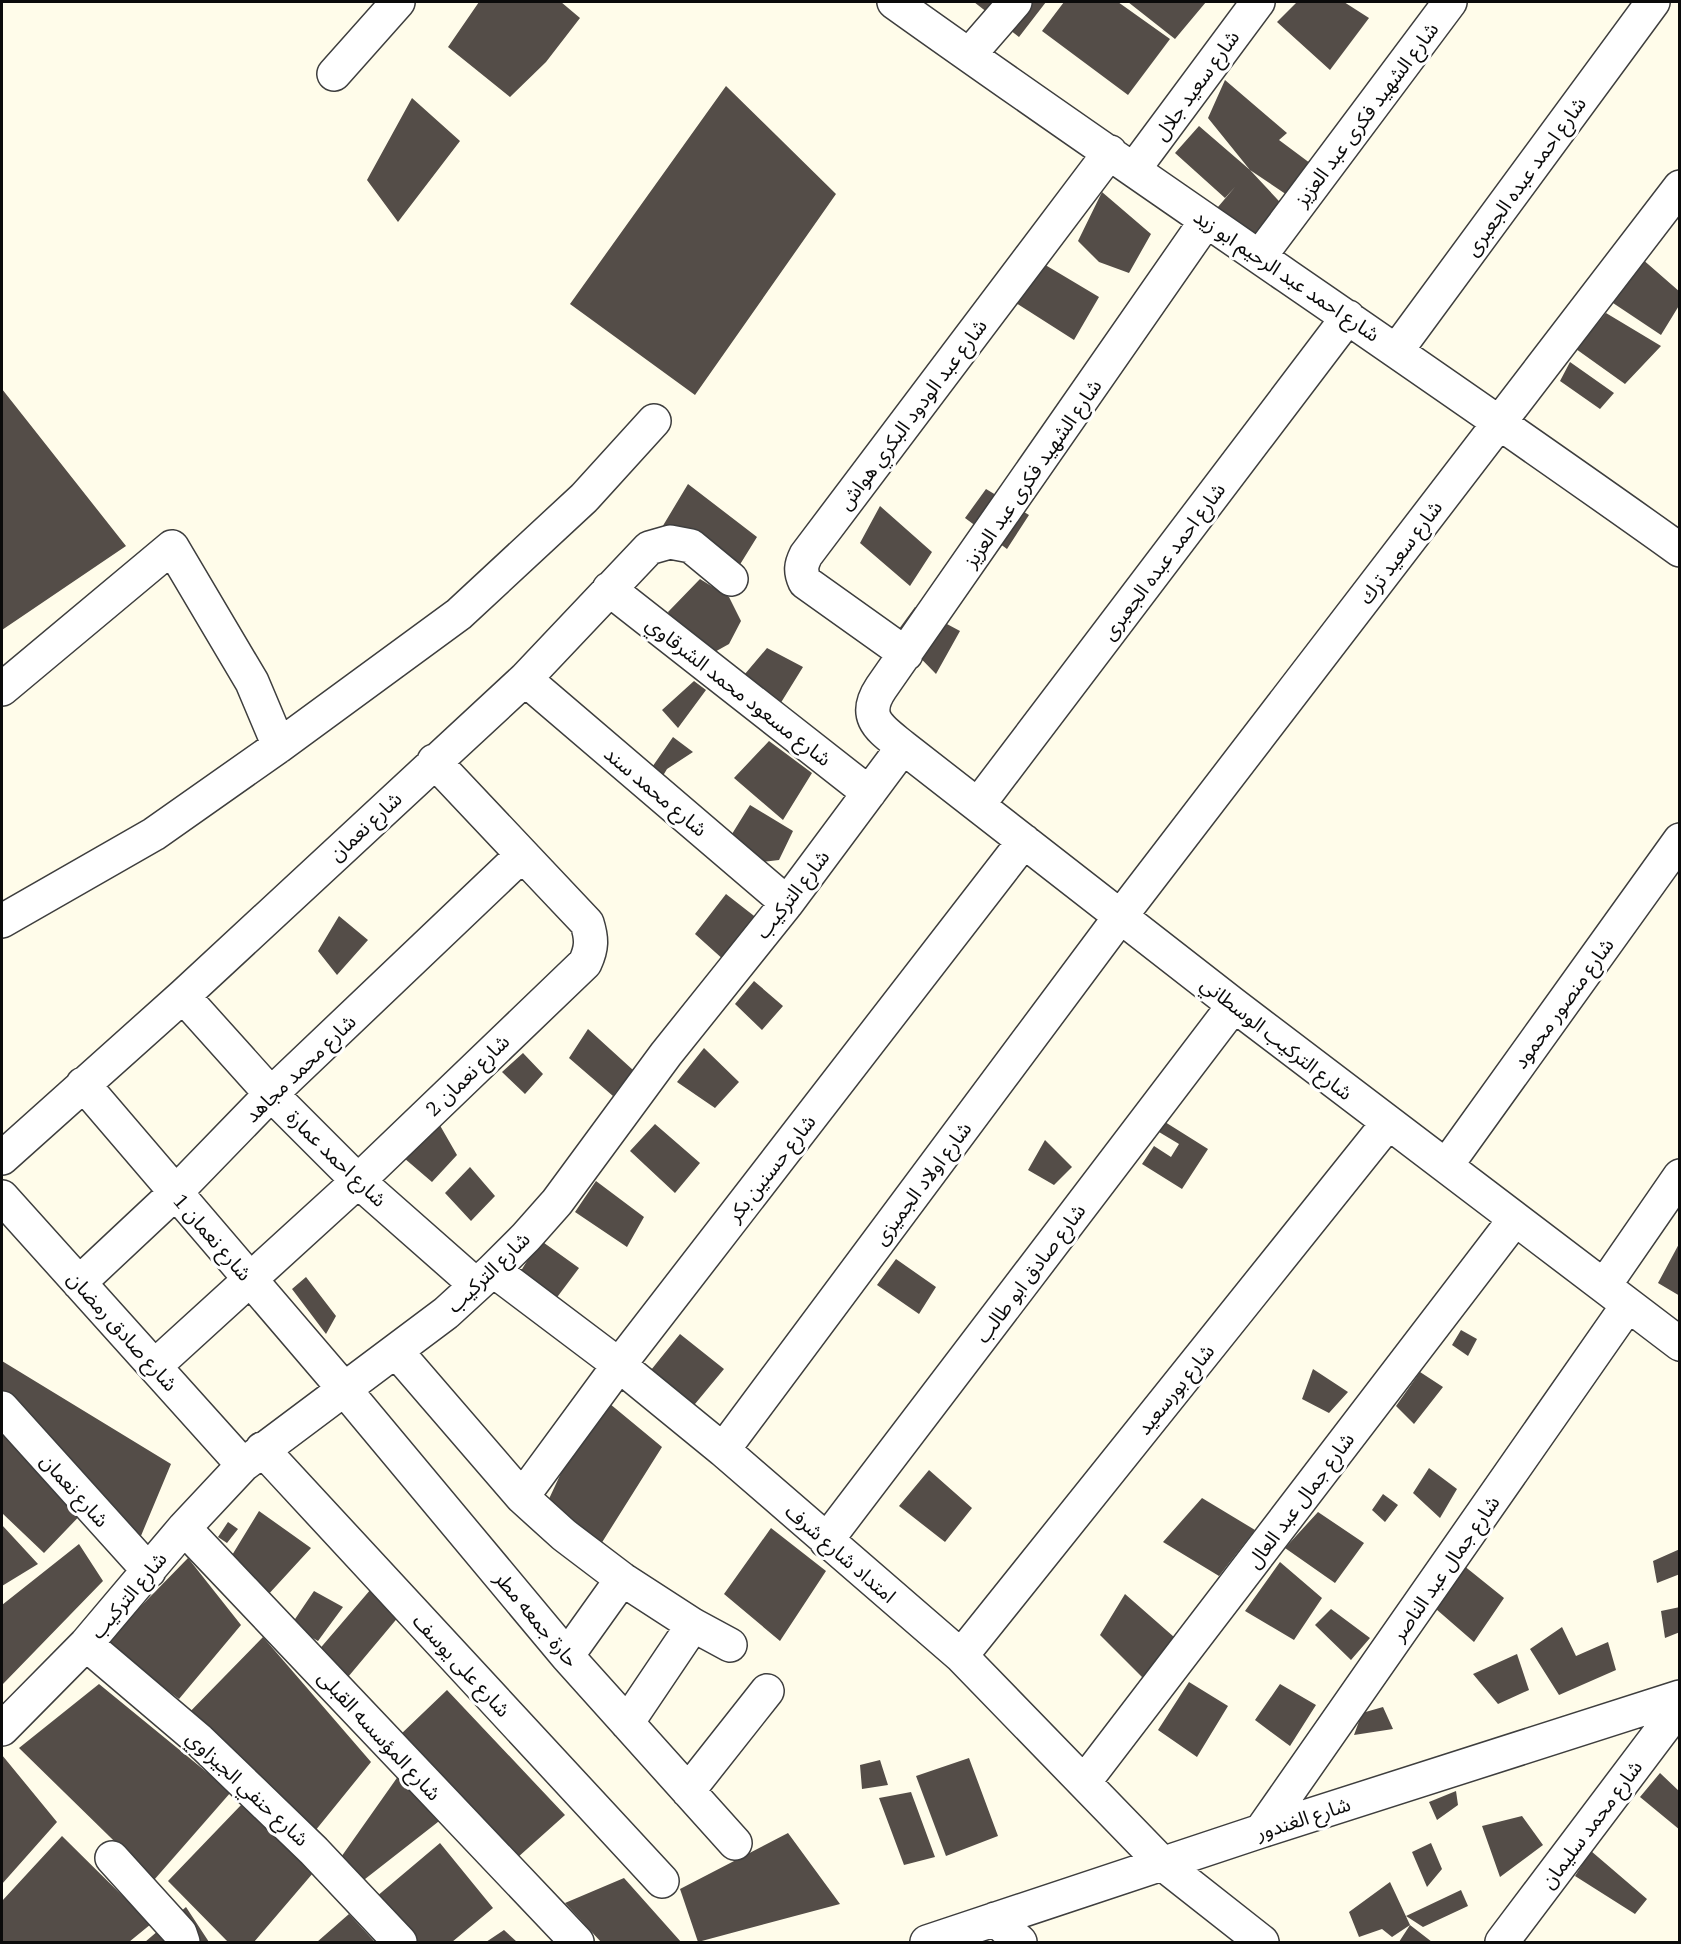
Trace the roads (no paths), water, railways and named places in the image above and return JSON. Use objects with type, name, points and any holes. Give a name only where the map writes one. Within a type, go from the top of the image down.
[{"type":"street","points":[[334,74],[398,2]]},
{"type":"street","name":"شارع احمد عبد الرحيم ابو زيد","points":[[894,2],[1206,221],[1500,421],[1680,550]]},
{"type":"street","points":[[969,55],[1015,2]]},
{"type":"street","name":"شارع سعيد جلال","points":[[1122,161],[1258,2]]},
{"type":"street","name":"شارع الشهيد فكرى عبد العزيز","points":[[1260,256],[1450,2]]},
{"type":"street","name":"شارع احمد عبده الجعبرى","points":[[1397,350],[1653,2]]},
{"type":"street","name":"شارع عبد الودود البكري هواش","points":[[906,654],[805,582],[801,573],[801,564],[1122,161]]},
{"type":"street","name":"شارع سعيد ترك","points":[[1120,916],[1680,187]]},
{"type":"street","name":"شارع الشهيد فكرى عبد العزيز","points":[[891,737],[873,718],[872,707],[875,697],[1206,221]]},
{"type":"street","name":"شارع احمد عبده الجعبرى","points":[[978,805],[1348,316]]},
{"type":"street","points":[[2,921],[154,834],[279,747],[459,614],[584,498],[654,421]]},
{"type":"street","name":"شارع نعمان","points":[[2,1158],[183,996],[525,679],[649,548],[670,542],[691,546],[731,579]]},
{"type":"street","points":[[2,689],[172,547],[252,682],[279,747]]},
{"type":"street","name":"شارع مسعود محمد الشرقاوي","points":[[609,589],[869,793]]},
{"type":"street","name":"شارع محمد سند","points":[[525,679],[788,903]]},
{"type":"street","name":"شارع التركيب الوسطاني","points":[[891,737],[1234,1005],[1680,1344]]},
{"type":"street","name":"شارع التركيب","points":[[2,1729],[86,1644],[184,1528],[253,1457],[446,1313],[484,1278],[557,1202],[666,1054],[788,903],[869,793],[891,737]]},
{"type":"street","name":"شارع نعمان 2","points":[[155,1366],[358,1180],[585,963],[591,951],[591,937],[587,923],[434,761]]},
{"type":"street","name":"شارع منصور محمود","points":[[1446,1166],[1680,840]]},
{"type":"street","name":"شارع حسنين بكر","points":[[522,1497],[619,1365],[1024,841]]},
{"type":"street","name":"شارع محمد مجاهد","points":[[79,1283],[175,1193],[271,1094],[522,855]]},
{"type":"street","name":"شارع اولاد الجميزى","points":[[723,1450],[1120,916]]},
{"type":"street","name":"شارع احمد عمارة","points":[[183,996],[271,1094],[358,1180],[484,1278]]},
{"type":"street","name":"شارع صادق ابو طالب","points":[[826,1540],[1234,1005]]},
{"type":"street","name":"شارع نعمان 1","points":[[83,1084],[345,1390]]},
{"type":"street","name":"شارع بورسعيد","points":[[961,1656],[1388,1123]]},
{"type":"street","name":"شارع جمال عبد الناصر","points":[[1261,1832],[1616,1295],[1680,1176]]},
{"type":"street","name":"شارع صادق رمضان","points":[[2,1197],[155,1366],[253,1457]]},
{"type":"street","name":"شارع جمال عبد العال","points":[[1084,1781],[1515,1219]]},
{"type":"street","name":"امتداد شارع شرف","points":[[484,1278],[619,1365],[723,1450],[961,1656],[1163,1864],[1262,1942]]},
{"type":"street","points":[[396,1351],[522,1497],[564,1535],[622,1579],[693,1625],[730,1645]]},
{"type":"street","name":"حارة جمعه مطر","points":[[345,1390],[567,1656],[735,1843]]},
{"type":"street","name":"شارع نعمان","points":[[2,1408],[149,1571]]},
{"type":"street","name":"شارع على يوسف","points":[[253,1457],[662,1881]]},
{"type":"street","name":"شارع المؤسسه القبلى","points":[[184,1528],[577,1942]]},
{"type":"street","points":[[567,1656],[622,1579]]},
{"type":"street","points":[[627,1723],[693,1625]]},
{"type":"street","name":"شارع حنفي الجيزاوي","points":[[86,1644],[199,1740],[315,1851],[400,1942]]},
{"type":"street","points":[[688,1791],[767,1692]]},
{"type":"street","name":"شارع الغندور","points":[[927,1942],[994,1918],[1072,1895],[1680,1697]]},
{"type":"street","name":"شارع محمد سليمان","points":[[1502,1942],[1680,1706]]},
{"type":"street","points":[[112,1858],[180,1933],[183,1942]]},
{"type":"street","points":[[994,1918],[1020,1942]]}]
